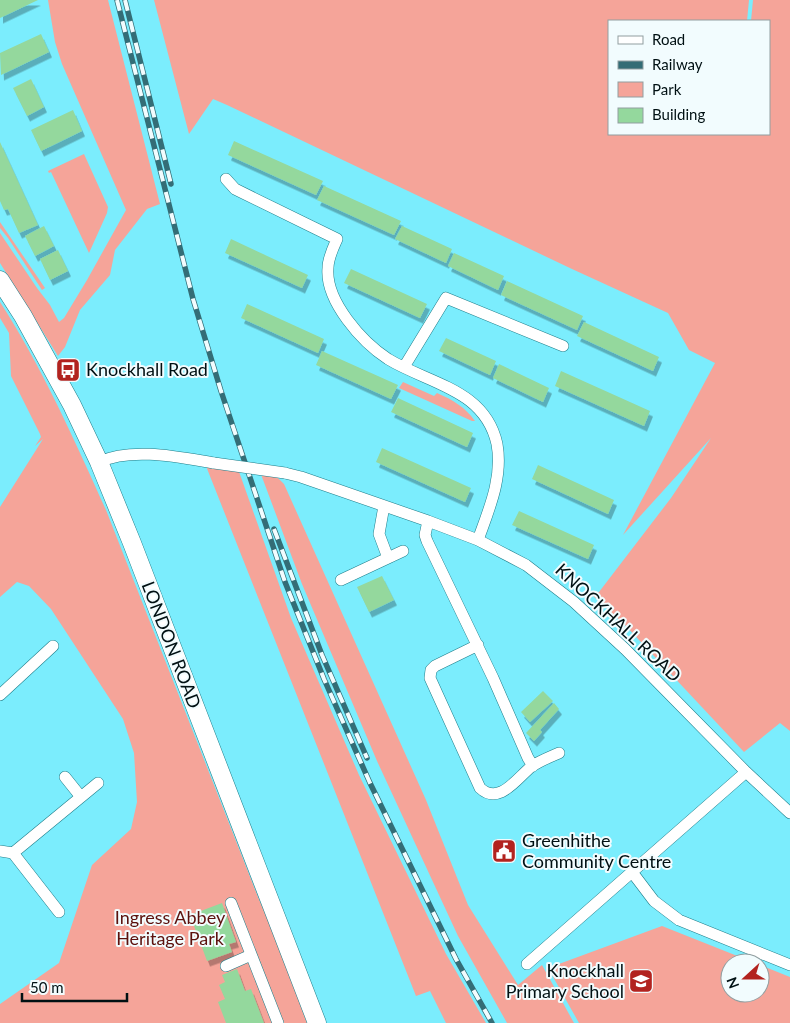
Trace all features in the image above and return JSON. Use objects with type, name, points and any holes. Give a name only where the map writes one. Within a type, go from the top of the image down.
[{"type":"main road","name":"LONDON ROAD","points":[[0,280],[23,316],[72,405],[99,462],[317,1023]]},
{"type":"street","points":[[226,179],[235,189],[337,239],[328,262],[329,286],[346,317],[365,339],[382,354],[404,367],[464,396],[480,410],[493,432],[498,455],[498,478],[478,540]]},
{"type":"street","points":[[404,367],[446,298],[563,346]]},
{"type":"street","name":"KNOCKHALL ROAD","points":[[99,462],[119,455],[133,454],[285,473],[428,521],[478,540],[526,565],[581,608],[625,649],[746,772],[790,812]]},
{"type":"street","points":[[384,506],[379,534],[388,558]]},
{"type":"street","points":[[428,521],[426,539],[478,645],[533,766]]},
{"type":"street","points":[[341,580],[403,551]]},
{"type":"street","points":[[478,645],[437,664],[431,670],[430,675],[469,767],[480,788],[493,794],[504,791],[533,766],[560,752]]},
{"type":"street","points":[[0,695],[53,646]]},
{"type":"street","points":[[527,964],[746,772]]},
{"type":"street","points":[[65,777],[81,797]]},
{"type":"street","points":[[0,852],[13,853],[98,783]]},
{"type":"street","points":[[13,853],[59,912]]},
{"type":"street","points":[[632,872],[654,901],[679,920],[790,966]]},
{"type":"street","points":[[231,903],[278,1023]]},
{"type":"street","points":[[226,966],[251,955]]},
{"type":"green space","points":[[48,0],[108,0],[160,204],[147,209],[115,250],[110,275],[80,310],[65,347],[58,356],[0,263],[0,233],[50,305],[59,322],[64,318],[87,280],[126,210],[62,64],[55,42]]},
{"type":"green space","points":[[154,0],[749,0],[747,20],[608,20],[608,135],[770,135],[770,20],[751,20],[753,0],[790,0],[790,731],[780,723],[744,752],[624,624],[591,594],[599,592],[671,498],[711,438],[623,535],[715,363],[689,350],[668,313],[213,99],[189,134]]},
{"type":"green space","points":[[84,154],[108,207],[89,253],[51,172],[49,173],[48,171]]},
{"type":"green space","points":[[0,222],[45,288],[42,290],[0,228]]},
{"type":"green space","name":"Ingress Abbey Heritage Park","points":[[0,302],[44,378],[106,510],[258,897],[281,950],[307,1023],[0,1023],[0,1004],[59,963],[92,865],[131,829],[137,802],[134,753],[123,719],[51,609],[29,586],[17,582],[0,597],[0,507],[43,439],[35,446],[41,437],[40,434],[11,376],[9,333],[0,318]]},
{"type":"green space","points":[[403,382],[434,396],[437,393],[448,398],[463,408],[475,421],[399,388]]},
{"type":"green space","points":[[204,461],[237,466],[291,618],[359,775],[446,954],[486,1023],[446,1023],[430,991],[416,996]]},
{"type":"green space","points":[[259,469],[271,471],[284,484],[426,800],[468,905],[518,985],[542,965],[574,1023],[507,1023],[458,936],[377,761],[302,584]]},
{"type":"green space","name":"Knockhall Primary School","points":[[662,926],[730,953],[720,953],[720,1003],[770,1003],[770,969],[790,977],[790,1023],[579,1023],[548,968]]},
{"type":"building","points":[[0,0],[38,0],[0,18]]},
{"type":"building","points":[[41,34],[49,52],[1,75],[0,53]]},
{"type":"building","points":[[31,79],[44,107],[27,116],[13,88]]},
{"type":"building","points":[[73,110],[82,131],[41,151],[31,130]]},
{"type":"building","points":[[234,141],[323,181],[316,195],[228,155]]},
{"type":"building","points":[[0,142],[38,225],[19,233],[8,209],[4,210],[0,201]]},
{"type":"building","points":[[324,186],[401,221],[394,235],[317,200]]},
{"type":"building","points":[[44,226],[54,246],[35,256],[25,236]]},
{"type":"building","points":[[402,226],[452,249],[446,263],[395,239]]},
{"type":"building","points":[[231,239],[308,275],[302,288],[225,253]]},
{"type":"building","points":[[58,250],[68,271],[50,280],[40,259]]},
{"type":"building","points":[[454,253],[504,276],[498,290],[448,266]]},
{"type":"building","points":[[351,269],[427,304],[420,318],[344,283]]},
{"type":"building","points":[[507,281],[583,316],[577,330],[501,295]]},
{"type":"building","points":[[247,304],[324,339],[318,353],[241,318]]},
{"type":"building","points":[[584,322],[659,357],[653,371],[577,336]]},
{"type":"building","points":[[446,338],[496,361],[490,375],[439,351]]},
{"type":"building","points":[[322,351],[398,385],[391,399],[316,365]]},
{"type":"building","points":[[499,364],[549,388],[543,402],[493,378]]},
{"type":"building","points":[[561,371],[650,411],[644,426],[555,386]]},
{"type":"building","points":[[398,398],[473,433],[467,447],[391,412]]},
{"type":"building","points":[[382,448],[471,488],[465,502],[376,462]]},
{"type":"building","points":[[538,465],[614,500],[608,514],[532,479]]},
{"type":"building","points":[[519,511],[594,545],[588,559],[512,525]]},
{"type":"building","points":[[382,576],[394,600],[369,612],[357,587]]},
{"type":"building","points":[[543,691],[553,701],[530,722],[521,712]]},
{"type":"building","points":[[554,703],[559,709],[540,730],[542,732],[534,741],[526,733]]},
{"type":"building","points":[[222,903],[236,942],[229,944],[232,952],[207,961],[190,915]]},
{"type":"building","points":[[237,969],[245,991],[251,989],[264,1023],[226,1023],[218,1002],[225,999],[219,985],[225,982],[222,975]]},
{"type":"railway","points":[[117,0],[193,299],[221,391],[285,582],[324,679],[370,783],[456,959],[492,1023]]},
{"type":"railway","points":[[125,0],[171,184]]},
{"type":"railway","points":[[274,529],[322,655],[367,758]]},
{"type":"place","name":"Knockhall Road","points":[[68,370]]},
{"type":"place","name":"Greenhithe Community Centre","points":[[504,851]]},
{"type":"place","name":"Knockhall Primary School","points":[[641,981]]}]
